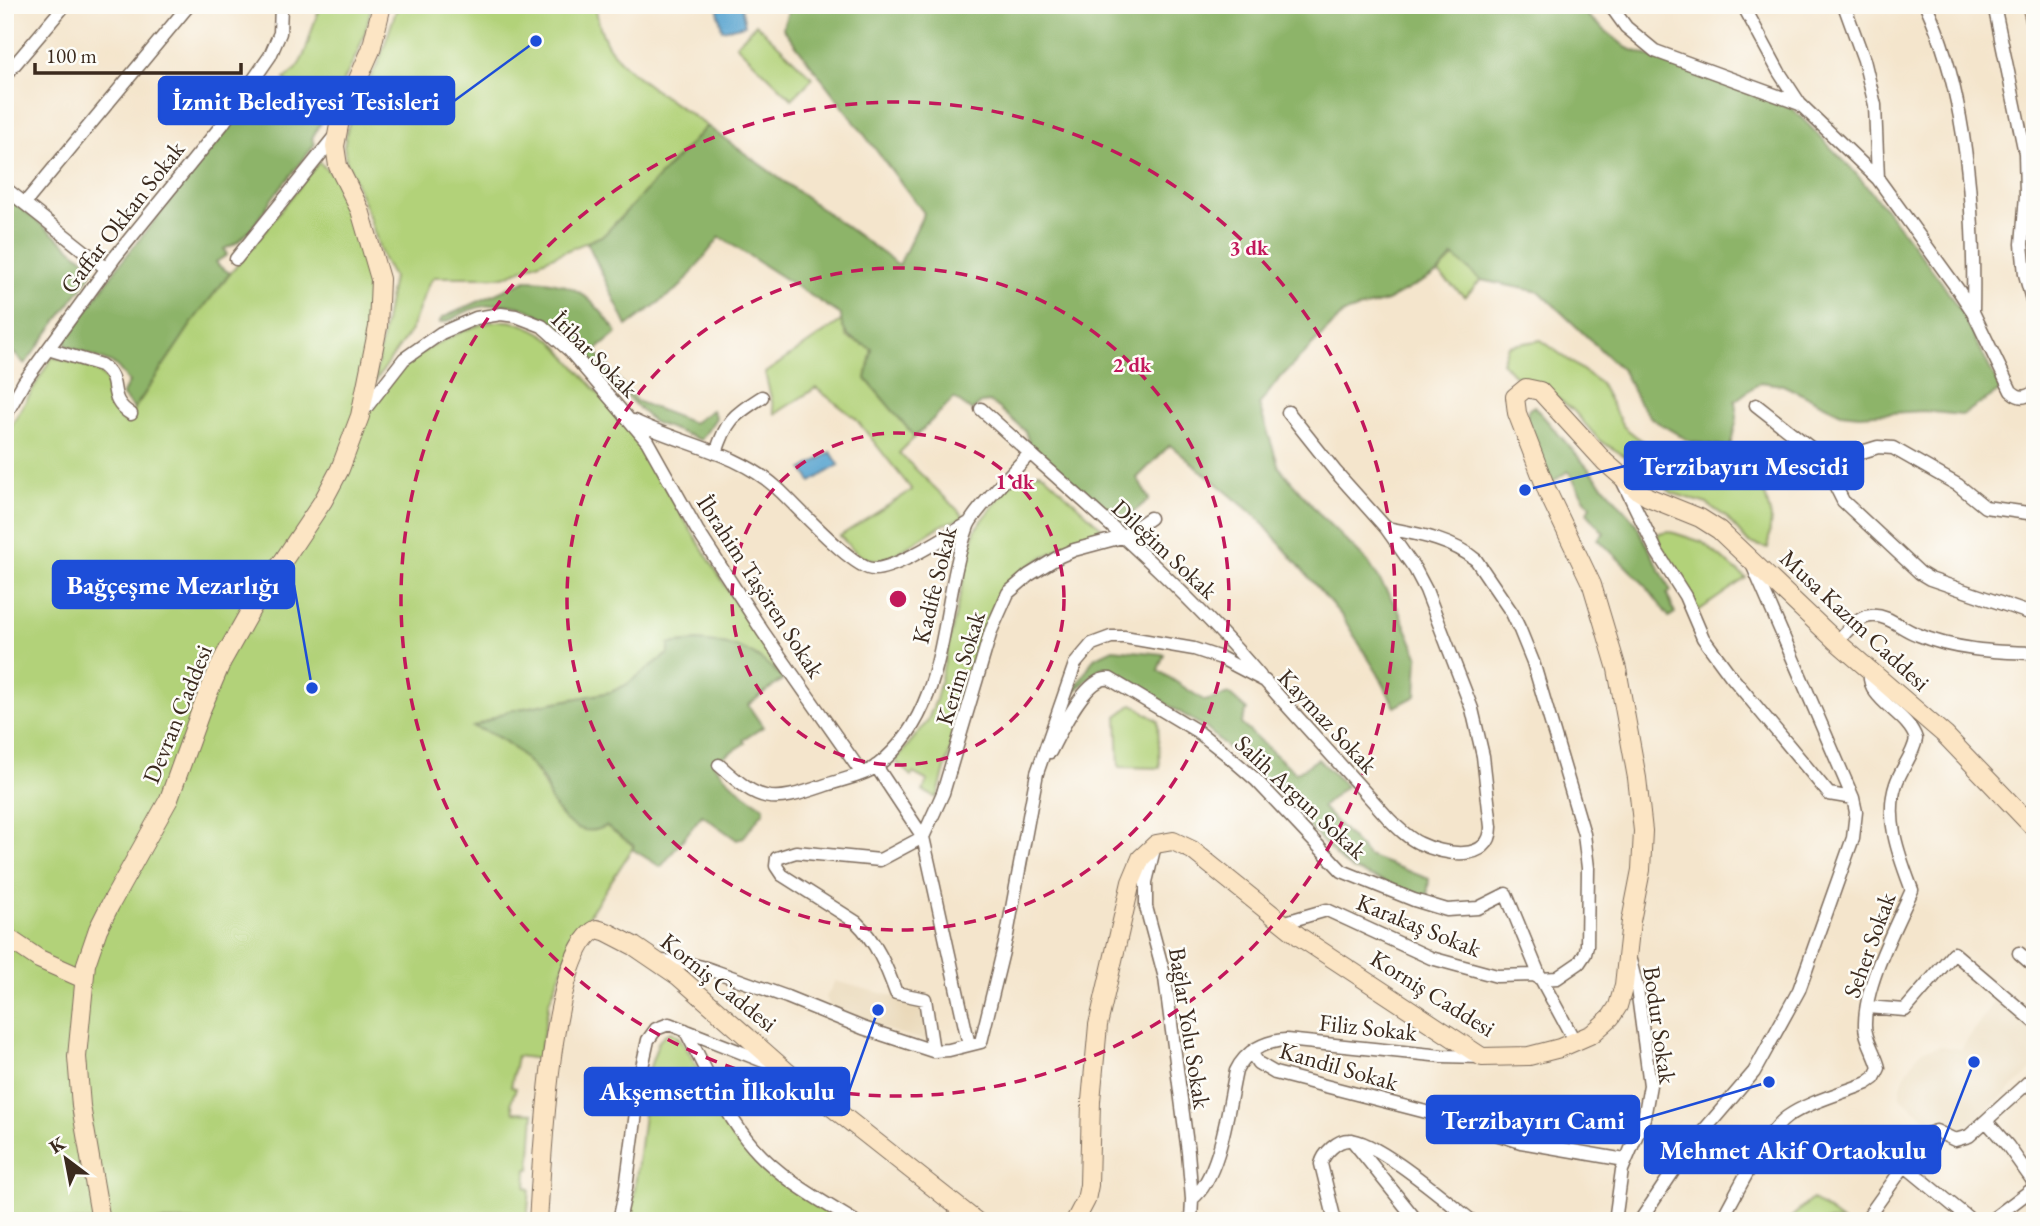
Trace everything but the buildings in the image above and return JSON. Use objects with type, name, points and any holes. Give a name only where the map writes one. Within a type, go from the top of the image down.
[{"type":"main road","name":"Devran Caddesi","points":[[101,1221],[78,1083],[77,1057],[84,979],[90,950],[98,929],[169,799],[222,661],[253,607],[323,501],[340,469],[360,416],[378,327],[380,279],[360,210],[338,166],[335,155],[336,135],[371,50],[382,5]]},
{"type":"main road","points":[[2031,5],[2035,22]]},
{"type":"main road","name":"Korniş Caddesi","points":[[1156,844],[1173,841],[1192,850],[1315,948],[1482,1057],[1529,1056],[1575,1042],[1601,1027],[1618,1006],[1629,956],[1630,929],[1643,847],[1637,779],[1617,669],[1592,585],[1548,493],[1517,413],[1516,397],[1520,391],[1526,388],[1540,391],[1620,477]]},
{"type":"main road","name":"Musa Kazım Caddesi","points":[[1620,477],[1648,497],[1700,518],[1748,554],[1837,642],[1945,734],[2035,829]]},
{"type":"main road","points":[[1075,1221],[1086,1200],[1089,1185],[1093,1072],[1103,999],[1135,869],[1148,849],[1156,844]]},
{"type":"main road","name":"Korniş Caddesi","points":[[538,1221],[552,1053],[566,984],[582,941],[592,931],[602,929],[659,961],[786,1070],[976,1221]]},
{"type":"main road","points":[[5,936],[39,959],[84,979]]},
{"type":"street","points":[[5,76],[65,5]]},
{"type":"street","points":[[25,203],[189,5]]},
{"type":"street","name":"Gaffar Okkan Sokak","points":[[5,416],[24,382],[48,349],[107,269],[222,125],[270,56],[280,33],[281,5]]},
{"type":"street","points":[[1610,5],[1626,27],[1655,51],[1801,104]]},
{"type":"street","points":[[1743,5],[1779,72],[1801,104],[1878,179],[1973,312],[2011,391],[2017,397],[2025,398],[2035,392]]},
{"type":"street","points":[[1844,5],[1864,60],[1875,105],[1878,179]]},
{"type":"street","points":[[1926,5],[1954,91],[1966,161],[1974,244],[1973,312]]},
{"type":"street","points":[[1994,5],[2025,153],[2026,188],[2022,244],[2025,274],[2035,311]]},
{"type":"street","points":[[236,259],[336,135]]},
{"type":"street","points":[[5,188],[107,269]]},
{"type":"street","name":"İtibar Sokak","points":[[360,416],[388,377],[420,346],[462,323],[501,314],[530,321],[550,332],[630,419]]},
{"type":"street","points":[[48,349],[101,365],[108,370],[114,379],[114,395],[117,401],[131,414]]},
{"type":"street","points":[[716,453],[727,423],[762,397]]},
{"type":"street","points":[[1756,405],[1824,458],[1836,460],[1878,447],[1893,448],[1949,479],[1985,507],[2035,514]]},
{"type":"street","name":"Dileğim Sokak","points":[[981,409],[1166,576],[1224,633],[1265,681]]},
{"type":"street","name":"Kaymaz Sokak","points":[[969,1045],[981,1042],[1007,935],[1037,773],[1075,664],[1083,652],[1102,639],[1124,637],[1207,652],[1265,681],[1389,819],[1407,835],[1429,848],[1461,852],[1478,850],[1489,842],[1491,827],[1485,765],[1472,709],[1426,590],[1415,569],[1386,528],[1335,471],[1288,412]]},
{"type":"street","points":[[630,419],[677,440],[743,463],[765,477],[842,550],[865,568],[892,565],[969,523]]},
{"type":"street","name":"İbrahim Taşören Sokak","points":[[630,419],[656,455],[697,530],[763,632],[862,772]]},
{"type":"street","name":"Kadife Sokak","points":[[719,765],[752,792],[762,797],[778,798],[876,766],[910,729],[930,691],[969,523],[1030,453]]},
{"type":"street","points":[[1836,460],[1836,487],[1843,501],[1920,573],[1930,579],[2035,615]]},
{"type":"street","points":[[1620,477],[1657,552],[1685,596],[1703,638],[1829,794],[1853,798]]},
{"type":"street","name":"Kerim Sokak","points":[[923,837],[943,793],[991,631],[1008,593],[1029,575],[1060,556],[1122,537],[1150,518]]},
{"type":"street","points":[[1386,528],[1448,543],[1476,560],[1516,619],[1532,662],[1584,834],[1588,868],[1588,930],[1585,954],[1558,978],[1541,979],[1575,1042]]},
{"type":"street","points":[[1640,1221],[1688,1149],[1746,1083],[1799,990],[1853,838],[1856,812],[1853,798],[1748,554]]},
{"type":"street","points":[[1837,642],[1861,619],[1877,616],[1944,644],[1979,651],[2035,653]]},
{"type":"street","name":"Seher Sokak","points":[[1721,1221],[1749,1170],[1782,1121],[1802,1109],[1867,1083],[1878,1072],[1878,1060],[1865,1027],[1867,1007],[1872,984],[1912,890],[1898,855],[1893,806],[1897,780],[1916,739],[1910,726],[1871,686],[1870,670]]},
{"type":"street","name":"Salih Argun Sokak","points":[[1037,773],[1087,690],[1093,683],[1105,678],[1115,680],[1197,731],[1226,753],[1342,871],[1413,900],[1447,910],[1478,908],[1506,894],[1541,979]]},
{"type":"street","points":[[659,961],[682,962],[706,968],[863,1028],[933,1051],[943,1052],[969,1045],[923,837],[876,766]]},
{"type":"street","points":[[923,837],[880,860],[796,852],[777,858],[776,866],[782,875],[864,929],[882,960],[896,993],[925,999],[933,1051]]},
{"type":"street","name":"Bağlar Yolu Sokak","points":[[1156,844],[1146,882],[1146,906],[1165,978],[1192,1199],[1191,1221]]},
{"type":"street","name":"Karakaş Sokak","points":[[1282,923],[1327,910],[1431,958],[1490,975],[1534,975],[1541,979]]},
{"type":"street","points":[[1867,1007],[1905,1010],[1954,953],[2035,1021]]},
{"type":"street","points":[[2019,953],[2035,967]]},
{"type":"street","name":"Bodur Sokak","points":[[1615,1221],[1625,1160],[1644,1118],[1650,1086],[1637,988],[1629,956]]},
{"type":"street","points":[[619,1221],[642,1067],[651,1034],[669,1024],[786,1070]]},
{"type":"street","points":[[685,1030],[732,1117],[754,1148],[783,1175],[854,1221]]},
{"type":"street","name":"Filiz Sokak","points":[[1251,1052],[1266,1044],[1286,1040],[1442,1056],[1482,1057]]},
{"type":"street","points":[[1192,1199],[1205,1185],[1216,1154],[1236,1071],[1251,1052]]},
{"type":"street","name":"Kandil Sokak","points":[[1251,1052],[1258,1063],[1275,1073],[1434,1114],[1521,1142],[1625,1160]]},
{"type":"street","points":[[1865,1221],[1921,1140],[1936,1131],[1955,1140],[1962,1139],[1987,1122],[2035,1076]]},
{"type":"street","points":[[1987,1122],[2004,1140],[2035,1186],[1990,1221]]},
{"type":"street","points":[[1352,1140],[1417,1221]]},
{"type":"street","points":[[1335,1221],[1321,1164],[1327,1152],[1342,1142],[1352,1140],[1365,1144],[1395,1162],[1472,1221]]},
{"type":"street","points":[[1904,1165],[1972,1221]]},
{"type":"shaded area","points":[[835,981],[922,1004],[928,1042],[836,1012],[830,1007],[826,997]]},
{"type":"shaded area","points":[[1997,997],[2035,1029],[2035,1067],[1968,1128],[1957,1132],[1939,1118],[1933,1124],[1900,1098],[1904,1077],[1923,1050],[1941,1046],[1961,1049]]},
{"type":"green space","points":[[322,5],[371,5],[360,46],[328,111],[284,79],[293,72],[304,55]]},
{"type":"green space","points":[[398,5],[595,5],[602,33],[614,54],[652,88],[707,126],[604,235],[504,277],[434,277],[428,285],[411,330],[374,383],[393,277],[383,259],[367,210],[346,160],[344,146],[350,117],[379,61]]},
{"type":"green space","points":[[790,5],[1574,5],[1627,48],[1793,109],[1851,168],[1942,283],[1962,314],[2001,390],[1962,415],[1923,411],[1859,415],[1841,413],[1783,385],[1760,382],[1735,401],[1737,418],[1730,447],[1691,442],[1652,419],[1639,402],[1623,371],[1540,292],[1481,280],[1453,256],[1438,273],[1387,301],[1344,313],[1279,379],[1259,405],[1279,467],[1321,516],[1368,562],[1398,609],[1418,656],[1416,696],[1395,707],[1342,616],[1258,518],[1170,445],[1137,478],[1149,499],[1120,524],[1030,446],[1025,431],[989,402],[981,403],[972,411],[954,398],[915,437],[866,379],[872,349],[846,333],[841,315],[720,237],[681,286],[627,326],[587,242],[604,235],[707,126],[899,265],[924,213],[783,28]]},
{"type":"green space","points":[[756,24],[813,78],[792,99],[736,45]]},
{"type":"green space","points":[[262,86],[296,111],[307,95],[328,111],[312,138],[315,144],[248,233],[224,249],[227,255],[216,262],[230,273],[196,317],[134,409],[122,395],[129,382],[116,365],[67,346],[65,341],[119,265]]},
{"type":"green space","points":[[319,162],[340,181],[354,211],[372,276],[373,297],[360,415],[398,369],[448,338],[477,326],[502,321],[526,325],[539,332],[553,341],[648,450],[671,498],[783,679],[773,668],[697,641],[669,644],[669,653],[626,685],[611,692],[509,711],[474,727],[502,739],[520,752],[538,775],[551,800],[606,825],[634,846],[576,935],[549,1002],[539,1059],[517,1056],[511,1087],[516,1088],[511,1102],[514,1112],[534,1113],[530,1169],[527,1169],[526,1188],[530,1189],[527,1221],[5,1221],[5,436],[52,357],[84,365],[101,374],[108,384],[115,411],[125,423],[196,317]]},
{"type":"green space","points":[[11,200],[90,264],[93,270],[25,364],[5,345],[5,210]]},
{"type":"green space","points":[[1454,256],[1481,280],[1465,297],[1438,273]]},
{"type":"green space","points":[[526,280],[569,287],[599,309],[617,333],[595,351],[636,401],[693,423],[712,410],[716,418],[701,440],[653,422],[540,315],[521,307],[491,305],[470,310],[439,323],[442,318]]},
{"type":"green space","points":[[841,321],[847,337],[872,349],[866,379],[915,437],[899,453],[965,517],[942,525],[893,555],[874,560],[861,556],[840,536],[912,490],[855,418],[816,388],[775,414],[765,373]]},
{"type":"green space","points":[[1541,340],[1600,383],[1623,426],[1666,460],[1703,465],[1747,483],[1765,495],[1771,517],[1768,548],[1749,543],[1726,517],[1707,504],[1672,493],[1644,468],[1599,440],[1573,410],[1543,387],[1514,375],[1502,362],[1508,346]]},
{"type":"green space","points":[[1534,406],[1635,522],[1671,591],[1667,594],[1675,613],[1669,617],[1645,585],[1598,539],[1604,533],[1587,513],[1590,506],[1568,471],[1548,485],[1526,419],[1528,410]]},
{"type":"green space","points":[[1039,472],[1104,530],[1040,559],[1015,575],[1000,593],[984,628],[937,798],[923,791],[928,781],[913,773],[911,776],[895,761],[927,722],[936,700],[975,530],[1010,484],[1020,476]]},
{"type":"green space","points":[[1668,531],[1702,542],[1746,578],[1698,611],[1660,549],[1657,538],[1659,533]]},
{"type":"green space","points":[[697,641],[744,650],[763,661],[783,679],[748,705],[763,727],[743,740],[745,743],[713,763],[736,787],[764,807],[764,811],[743,838],[737,840],[702,815],[661,867],[632,849],[634,846],[606,826],[597,830],[581,829],[567,821],[550,799],[543,780],[522,756],[503,740],[473,727],[508,711],[611,692],[626,685],[669,653],[669,644]]},
{"type":"green space","points":[[1113,649],[1164,654],[1158,670],[1205,701],[1229,694],[1247,710],[1241,724],[1296,773],[1318,759],[1346,786],[1322,807],[1368,856],[1429,879],[1427,898],[1354,870],[1340,860],[1274,790],[1207,729],[1111,670],[1100,668],[1071,695],[1094,658]]},
{"type":"green space","points":[[1133,704],[1158,721],[1160,768],[1119,767],[1117,716]]},
{"type":"green space","points":[[671,1032],[684,1045],[717,1110],[742,1145],[757,1161],[790,1187],[846,1221],[627,1221],[633,1202],[650,1067],[658,1043],[664,1035]]},
{"type":"green space","points":[[1812,1199],[1842,1221],[1787,1221]]},
{"type":"water","points":[[717,5],[741,5],[745,25],[722,30]]},
{"type":"water","points":[[831,452],[839,465],[811,482],[803,469]]},
{"type":"place","name":"İzmit Belediyesi Tesisleri","points":[[536,41]]},
{"type":"place","name":"Terzibayırı Mescidi","points":[[1525,490]]},
{"type":"place","name":"Bağçeşme Mezarlığı","points":[[312,688]]},
{"type":"place","name":"Akşemsettin İlkokulu","points":[[878,1010]]},
{"type":"place","name":"Mehmet Akif Ortaokulu","points":[[1974,1062]]},
{"type":"place","name":"Terzibayırı Cami","points":[[1769,1082]]}]
